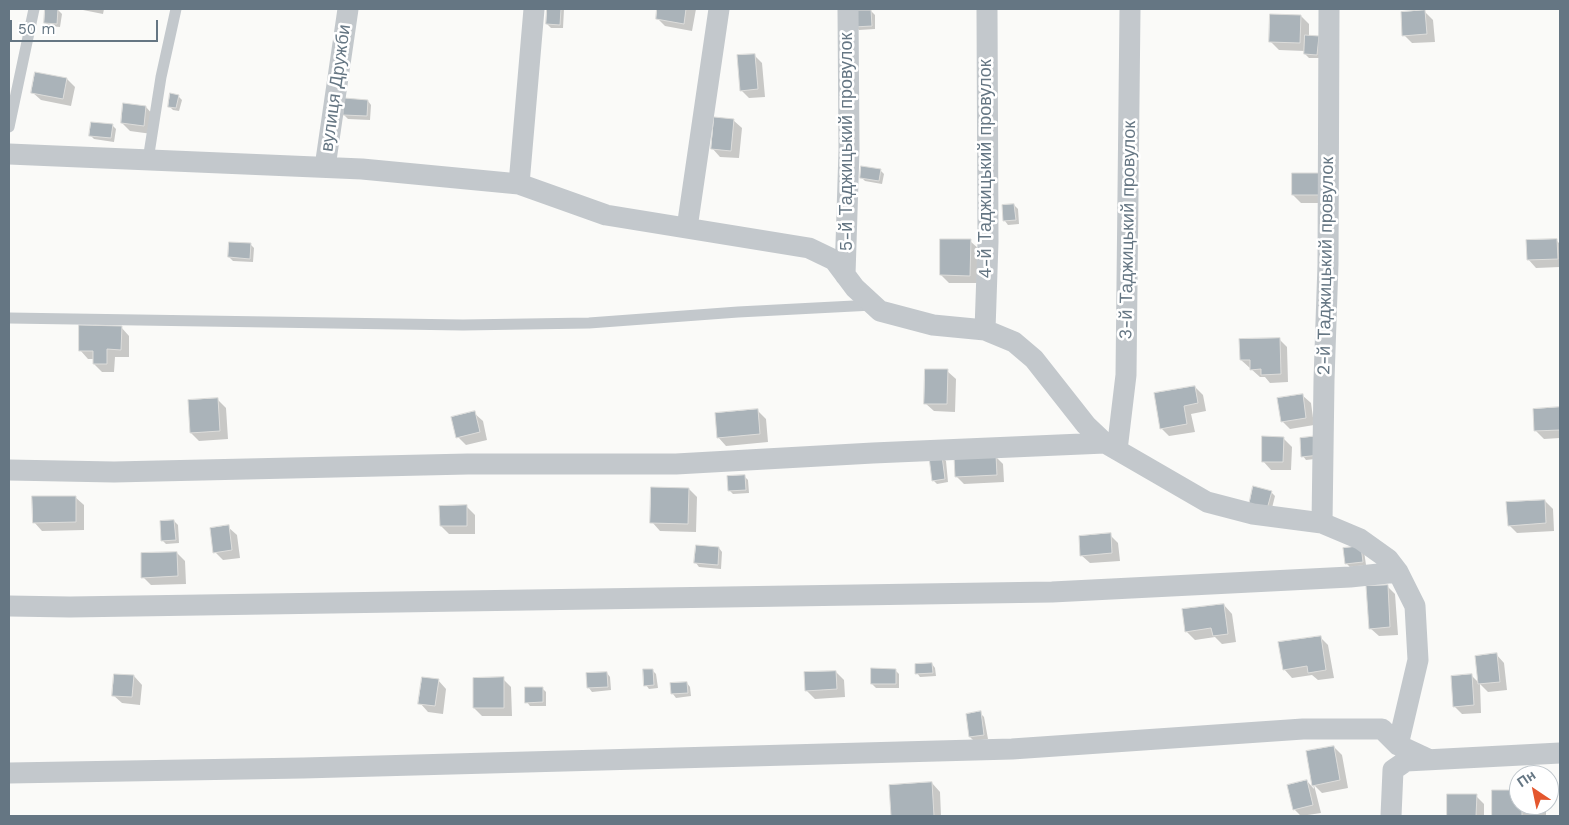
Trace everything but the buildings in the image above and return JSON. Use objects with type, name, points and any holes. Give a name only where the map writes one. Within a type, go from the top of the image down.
[{"type":"street","name":"вулиця Дружби","points":[[326,167],[348,9]]},
{"type":"street","points":[[519,184],[534,9]]},
{"type":"street","points":[[687,228],[718,9]]},
{"type":"street","name":"5-й Таджицький провулок","points":[[845,276],[849,150],[848,9]]},
{"type":"street","name":"4-й Таджицький провулок","points":[[985,330],[988,242],[987,9]]},
{"type":"street","name":"3-й Таджицький провулок","points":[[1111,447],[1126,375],[1130,9]]},
{"type":"street","name":"2-й Таджицький провулок","points":[[1322,523],[1328,264],[1328,9]]},
{"type":"street","points":[[9,154],[362,169],[519,184],[606,215],[809,248],[834,260],[855,288],[880,311],[933,325],[985,330],[1014,342],[1034,360],[1086,425],[1111,447],[1206,502],[1253,514],[1322,523],[1360,539],[1388,559],[1398,572],[1415,606],[1418,660],[1398,745]]},
{"type":"street","points":[[9,470],[114,472],[458,464],[676,464],[873,453],[1111,447]]},
{"type":"street","points":[[9,606],[89,607],[1052,592],[1350,577],[1398,572]]},
{"type":"street","points":[[9,773],[293,769],[1012,749],[1303,729],[1382,730],[1398,745],[1428,759]]},
{"type":"street","points":[[1392,816],[1393,770],[1406,761],[1560,753]]},
{"type":"lane","points":[[9,127],[34,9]]},
{"type":"lane","points":[[148,160],[161,78],[176,9]]},
{"type":"lane","points":[[9,318],[463,326],[589,323],[738,312],[873,305]]}]
